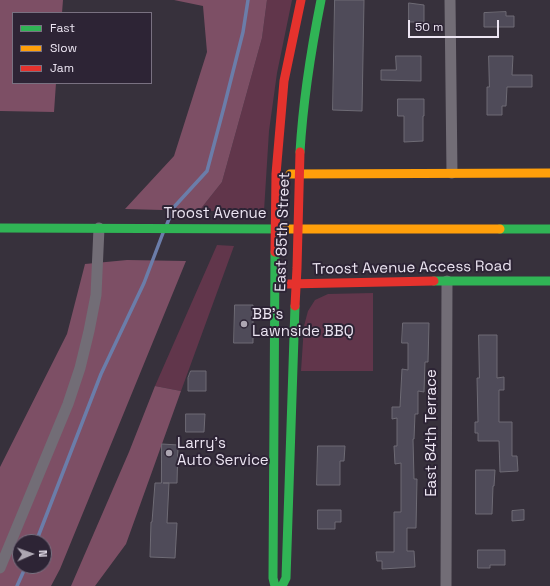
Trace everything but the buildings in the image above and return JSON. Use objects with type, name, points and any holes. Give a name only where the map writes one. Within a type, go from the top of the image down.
[{"type":"main road","name":"East 85th Street","points":[[275,586],[273,578],[276,174],[284,81],[301,0]]},
{"type":"main road","name":"East 85th Street","points":[[282,586],[286,578],[294,309],[297,284],[300,146],[308,71],[321,0]]},
{"type":"main road","points":[[276,174],[550,173]]},
{"type":"main road","name":"Troost Avenue","points":[[0,228],[550,229]]},
{"type":"main road","name":"Troost Avenue Access Road","points":[[275,284],[550,281]]},
{"type":"street","points":[[450,0],[452,173]]},
{"type":"street","points":[[0,568],[68,404],[80,368],[96,295],[99,228]]},
{"type":"street","name":"East 84th Terrace","points":[[446,586],[447,281]]},
{"type":"shaded area","points":[[0,0],[63,0],[62,12],[12,12],[12,84],[56,84],[54,112],[0,111]]},
{"type":"shaded area","points":[[174,0],[267,0],[262,38],[222,182],[199,211],[125,209],[174,156],[207,52],[203,6]]},
{"type":"shaded area","points":[[267,0],[292,0],[277,73],[269,131],[264,211],[199,211],[222,182],[262,38]]},
{"type":"shaded area","points":[[217,245],[234,246],[181,391],[155,386]]},
{"type":"shaded area","points":[[127,260],[186,261],[60,569],[51,586],[0,586],[0,467],[67,334],[85,264]]},
{"type":"shaded area","points":[[373,293],[373,371],[301,371],[304,326],[308,311],[315,300],[328,294]]},
{"type":"shaded area","points":[[155,386],[181,391],[126,544],[95,586],[71,586],[129,452]]},
{"type":"waterway","points":[[167,224],[174,207],[207,171],[243,32],[248,0]]},
{"type":"waterway","points":[[39,534],[101,374],[144,283],[163,233]]},
{"type":"waterway","points":[[17,586],[22,574]]},
{"type":"traffic: fast","points":[[300,152],[308,76],[321,0]]},
{"type":"traffic: fast","points":[[0,228],[286,229]]},
{"type":"traffic: fast","points":[[500,229],[550,229]]},
{"type":"traffic: fast","points":[[275,252],[273,578],[275,586]]},
{"type":"traffic: fast","points":[[434,281],[550,281]]},
{"type":"traffic: fast","points":[[282,586],[286,578],[295,306]]},
{"type":"traffic: slow","points":[[290,174],[550,173]]},
{"type":"traffic: slow","points":[[286,229],[500,229]]},
{"type":"traffic: jam","points":[[275,252],[276,174],[284,81],[301,0]]},
{"type":"traffic: jam","points":[[295,306],[300,152]]},
{"type":"traffic: jam","points":[[287,284],[434,281]]},
{"type":"place","name":"BB's Lawnside BBQ","points":[[244,324]]},
{"type":"place","name":"Larry's Auto Service","points":[[169,453]]}]
